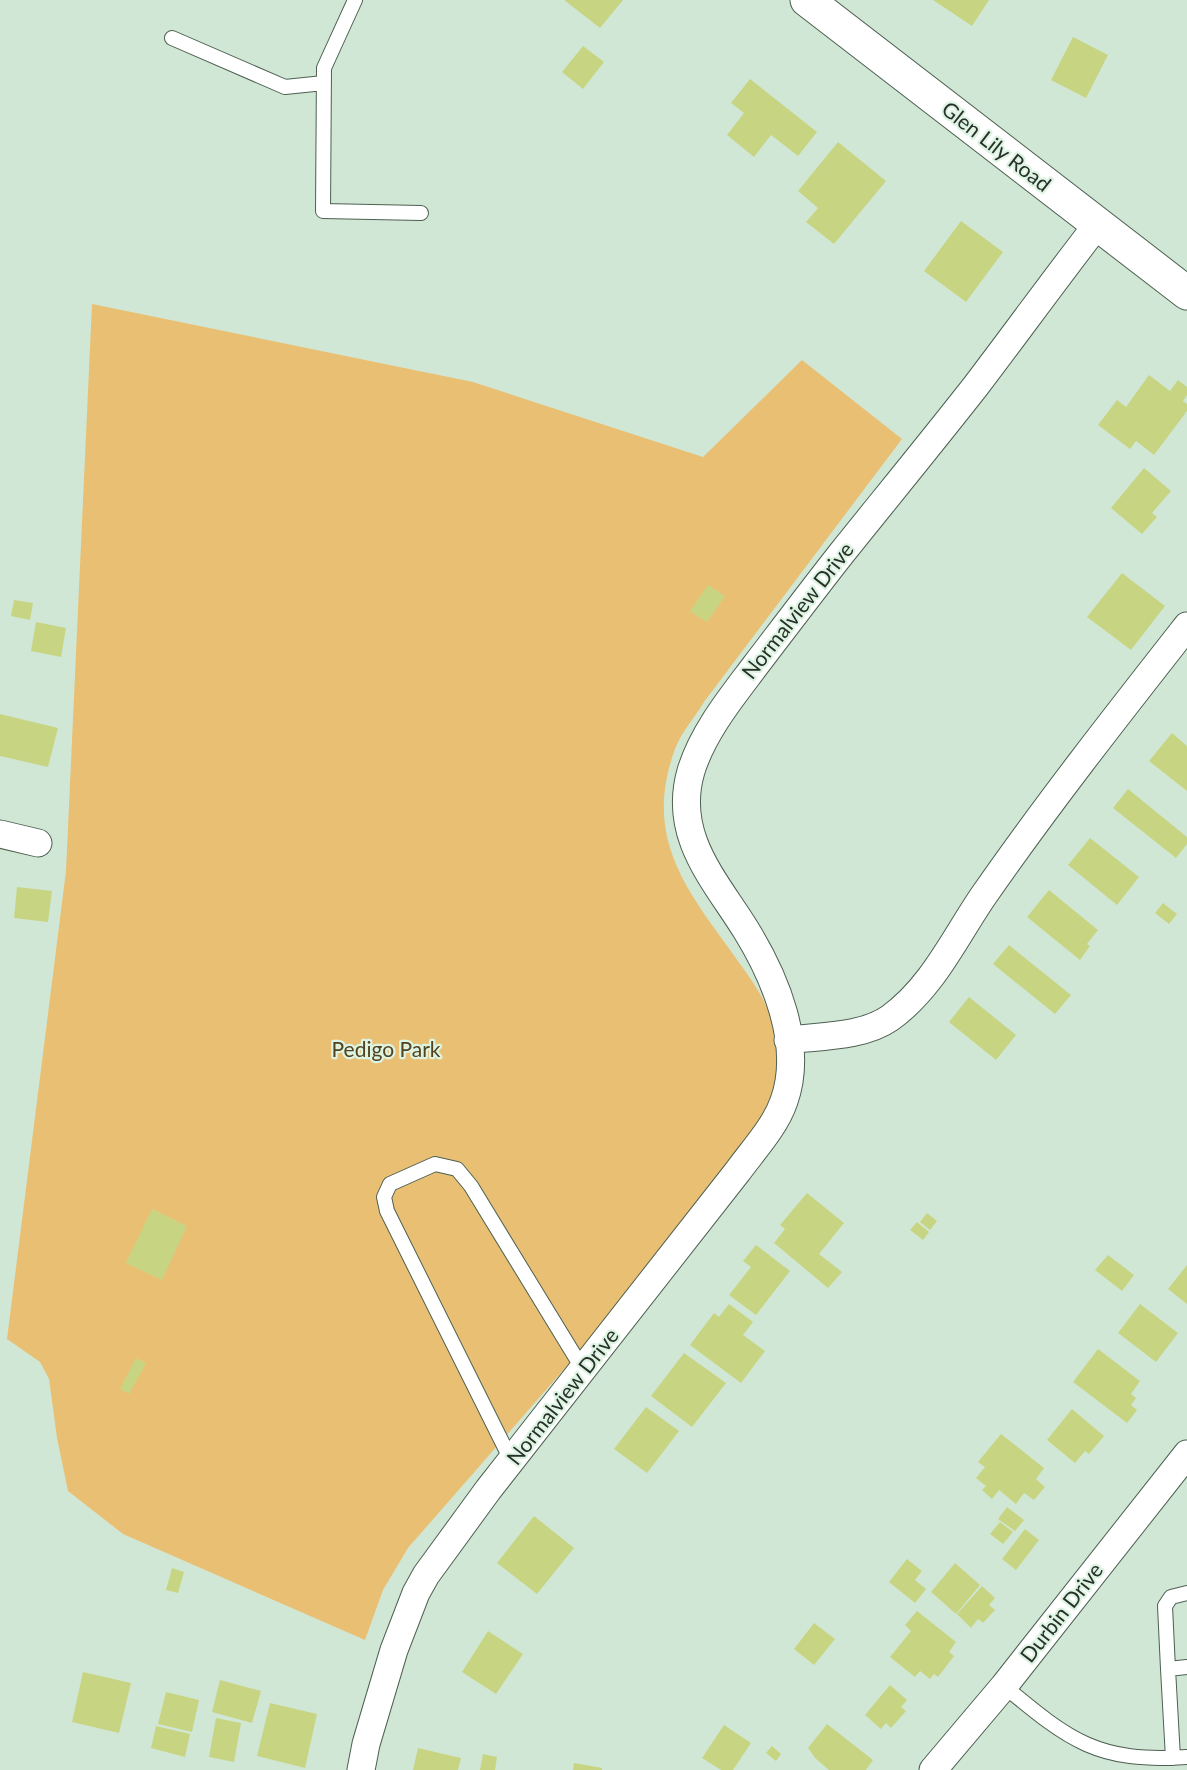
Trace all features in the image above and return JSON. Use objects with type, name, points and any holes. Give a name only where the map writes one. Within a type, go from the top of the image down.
[{"type":"street","name":"Glen Lily Road","points":[[807,0],[1187,293]]},
{"type":"street","name":"Normalview Drive","points":[[361,1770],[377,1705],[416,1593],[462,1524],[584,1371],[772,1125],[787,1089],[790,1074],[788,1040],[780,1002],[765,965],[695,848],[686,803],[697,757],[732,697],[780,633],[974,388],[1097,225]]},
{"type":"street","points":[[788,1040],[856,1031],[889,1019],[914,996],[939,967],[983,897],[1105,730],[1187,626]]},
{"type":"street","points":[[0,834],[38,843]]},
{"type":"street","name":"Durbin Drive","points":[[933,1770],[1004,1686],[1187,1454]]},
{"type":"lane","points":[[355,0],[324,68],[322,211],[421,213]]},
{"type":"lane","points":[[172,38],[285,87],[324,82]]},
{"type":"lane","points":[[512,1462],[387,1211],[384,1197],[390,1184],[435,1164],[457,1169],[471,1186],[584,1371]]},
{"type":"lane","points":[[1173,1758],[1165,1606],[1171,1597],[1187,1593]]},
{"type":"lane","points":[[1168,1669],[1187,1667]]},
{"type":"lane","points":[[1004,1686],[1046,1721],[1089,1748],[1116,1756],[1187,1757]]},
{"type":"green space","name":"Pedigo Park","points":[[92,304],[473,382],[703,457],[802,360],[902,439],[704,702],[675,749],[666,781],[664,811],[667,838],[675,863],[702,911],[757,989],[772,1020],[778,1061],[773,1090],[764,1118],[600,1328],[408,1548],[383,1590],[365,1640],[123,1534],[68,1491],[57,1438],[49,1379],[40,1362],[7,1339],[66,871]]},
{"type":"building","points":[[564,0],[623,0],[600,28]]},
{"type":"building","points":[[933,0],[989,0],[972,26]]},
{"type":"building","points":[[1073,37],[1108,55],[1086,98],[1051,80]]},
{"type":"building","points":[[583,46],[604,62],[583,89],[562,72]]},
{"type":"building","points":[[750,79],[817,132],[798,156],[771,135],[754,157],[727,135],[744,113],[731,103]]},
{"type":"building","points":[[838,142],[886,181],[834,244],[806,222],[818,208],[798,191]]},
{"type":"building","points":[[961,221],[1003,252],[966,302],[924,271]]},
{"type":"building","points":[[1149,375],[1170,391],[1178,380],[1187,387],[1187,395],[1183,401],[1187,404],[1187,411],[1154,455],[1136,441],[1130,449],[1098,425],[1117,400],[1126,407]]},
{"type":"building","points":[[1144,468],[1171,491],[1152,513],[1157,517],[1142,534],[1111,508]]},
{"type":"building","points":[[1122,573],[1165,606],[1131,650],[1087,617]]},
{"type":"building","points":[[708,585],[725,596],[707,622],[690,611]]},
{"type":"building","points":[[14,600],[33,603],[30,620],[11,616]]},
{"type":"building","points":[[36,622],[66,628],[61,657],[31,651]]},
{"type":"building","points":[[0,714],[58,728],[48,767],[0,756]]},
{"type":"building","points":[[1172,733],[1187,746],[1187,791],[1149,761]]},
{"type":"building","points":[[1128,789],[1187,837],[1187,844],[1176,858],[1113,808]]},
{"type":"building","points":[[1090,838],[1139,877],[1117,905],[1068,865]]},
{"type":"building","points":[[17,887],[52,891],[48,922],[14,918]]},
{"type":"building","points":[[1049,890],[1098,930],[1087,944],[1090,946],[1080,960],[1027,917]]},
{"type":"building","points":[[1163,903],[1177,914],[1169,924],[1155,913]]},
{"type":"building","points":[[1009,945],[1071,995],[1055,1014],[993,964]]},
{"type":"building","points":[[969,997],[1016,1035],[996,1060],[949,1022]]},
{"type":"building","points":[[807,1193],[844,1223],[819,1254],[842,1272],[828,1288],[774,1243],[785,1229],[780,1225]]},
{"type":"building","points":[[152,1209],[187,1226],[162,1280],[126,1263]]},
{"type":"building","points":[[927,1213],[937,1221],[930,1230],[920,1222]]},
{"type":"building","points":[[917,1222],[929,1232],[923,1240],[910,1230]]},
{"type":"building","points":[[756,1245],[790,1271],[756,1315],[729,1295],[751,1267],[743,1261]]},
{"type":"building","points":[[1108,1255],[1134,1275],[1122,1291],[1095,1270]]},
{"type":"building","points":[[1187,1265],[1187,1304],[1168,1289]]},
{"type":"building","points":[[729,1304],[753,1322],[743,1335],[765,1351],[741,1383],[690,1345],[714,1313],[719,1317]]},
{"type":"building","points":[[1140,1304],[1178,1333],[1156,1362],[1118,1333]]},
{"type":"building","points":[[1098,1349],[1140,1381],[1131,1394],[1136,1398],[1131,1405],[1137,1410],[1127,1423],[1073,1382]]},
{"type":"building","points":[[684,1353],[726,1383],[692,1427],[651,1396]]},
{"type":"building","points":[[136,1358],[146,1363],[129,1394],[120,1389]]},
{"type":"building","points":[[646,1407],[679,1431],[647,1473],[614,1449]]},
{"type":"building","points":[[1072,1409],[1104,1436],[1089,1454],[1085,1451],[1075,1463],[1047,1440]]},
{"type":"building","points":[[1001,1434],[1044,1468],[1036,1479],[1045,1487],[1034,1500],[1024,1493],[1016,1504],[999,1490],[992,1499],[982,1490],[986,1486],[976,1478],[985,1467],[978,1462]]},
{"type":"building","points":[[1007,1507],[1024,1520],[1015,1531],[998,1519]]},
{"type":"building","points":[[534,1516],[574,1548],[537,1594],[497,1563]]},
{"type":"building","points":[[1000,1522],[1013,1532],[1003,1544],[990,1534]]},
{"type":"building","points":[[1025,1529],[1039,1540],[1016,1570],[1002,1559]]},
{"type":"building","points":[[907,1559],[922,1571],[915,1580],[926,1589],[915,1603],[889,1582]]},
{"type":"building","points":[[955,1563],[980,1585],[956,1614],[931,1592]]},
{"type":"building","points":[[172,1568],[184,1572],[178,1593],[166,1590]]},
{"type":"building","points":[[982,1586],[995,1598],[989,1605],[995,1610],[983,1623],[978,1619],[971,1628],[957,1614]]},
{"type":"building","points":[[917,1611],[956,1642],[949,1652],[954,1656],[938,1677],[934,1674],[930,1679],[920,1671],[915,1677],[890,1657],[911,1631],[905,1625]]},
{"type":"building","points":[[814,1623],[835,1639],[814,1665],[794,1649]]},
{"type":"building","points":[[488,1631],[523,1654],[496,1694],[462,1672]]},
{"type":"building","points":[[83,1672],[131,1683],[119,1733],[72,1722]]},
{"type":"building","points":[[220,1680],[261,1691],[252,1723],[212,1712]]},
{"type":"building","points":[[890,1685],[907,1700],[901,1707],[906,1711],[891,1728],[886,1723],[881,1729],[865,1715]]},
{"type":"building","points":[[166,1692],[199,1700],[192,1732],[158,1724]]},
{"type":"building","points":[[270,1703],[317,1714],[305,1768],[257,1756]]},
{"type":"building","points":[[216,1718],[241,1723],[234,1762],[209,1757]]},
{"type":"building","points":[[827,1724],[873,1760],[866,1770],[829,1770],[815,1758],[808,1748]]},
{"type":"building","points":[[724,1725],[751,1743],[733,1770],[721,1770],[702,1758]]},
{"type":"building","points":[[156,1726],[190,1734],[185,1757],[151,1748]]},
{"type":"building","points":[[772,1746],[781,1754],[776,1761],[766,1753]]},
{"type":"building","points":[[418,1748],[461,1758],[458,1770],[413,1770]]},
{"type":"building","points":[[483,1754],[497,1757],[495,1770],[480,1770]]},
{"type":"building","points":[[574,1763],[602,1768],[602,1770],[573,1770]]}]
